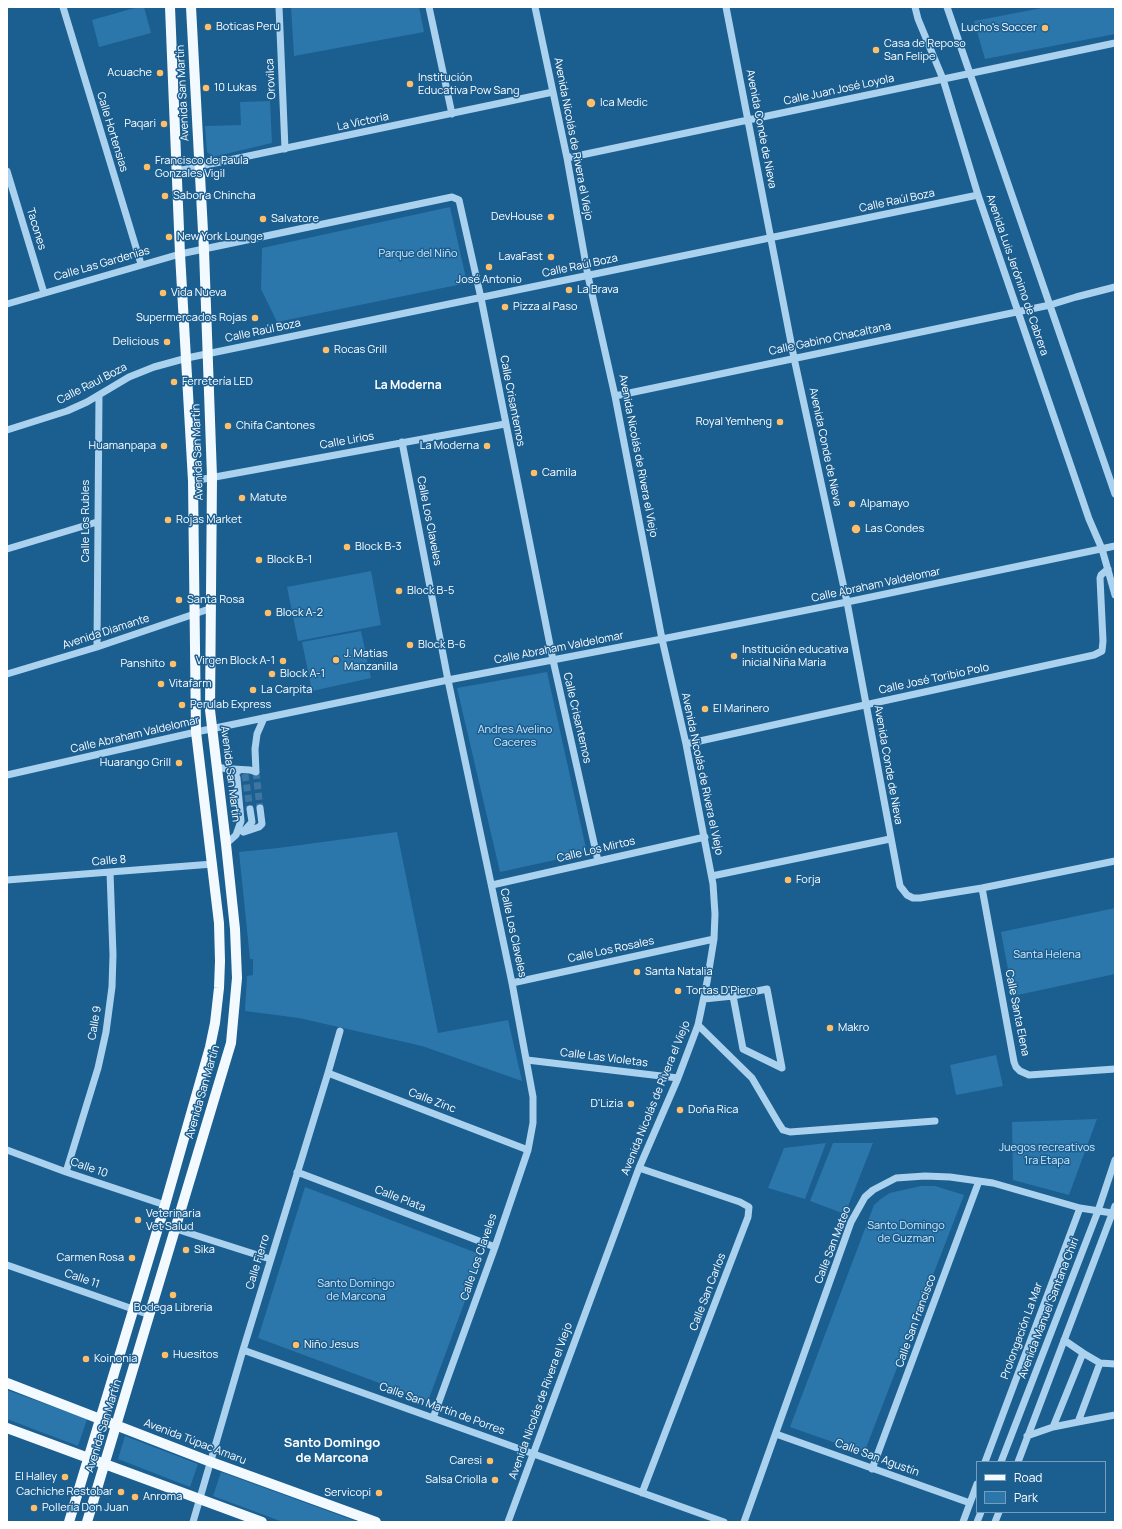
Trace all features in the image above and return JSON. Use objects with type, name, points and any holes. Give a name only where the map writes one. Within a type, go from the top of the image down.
[{"type":"main road","name":"Avenida San Martín","points":[[69,1522],[165,1205],[210,1048],[215,1023],[220,961],[219,923],[196,732],[193,481],[180,254],[170,7]]},
{"type":"main road","name":"Avenida San Martín","points":[[87,1522],[176,1229],[230,1043],[237,978],[226,844],[210,710],[212,477],[204,250],[198,167],[191,7]]},
{"type":"main road","name":"Avenida Túpac Amaru","points":[[7,1384],[117,1424],[211,1462],[376,1522]]},
{"type":"main road","points":[[7,1428],[262,1522]]},
{"type":"street","name":"Calle Hortensias","points":[[63,7],[141,264]]},
{"type":"street","name":"Orovilca","points":[[279,7],[286,149]]},
{"type":"street","points":[[429,7],[452,114]]},
{"type":"street","name":"Avenida Nicolás de Rivera el Viejo","points":[[508,1522],[639,1168],[678,1078],[698,1025],[714,939],[715,914],[712,876],[705,837],[662,639],[616,396],[588,276],[567,158],[535,7]]},
{"type":"street","name":"Avenida Conde de Nieva","points":[[726,7],[794,358],[847,602],[898,880],[907,895],[913,898],[982,888]]},
{"type":"street","name":"Avenida Luis Jerónimo de Cabrera","points":[[915,7],[918,19],[943,79],[978,195],[1089,519],[1102,548]]},
{"type":"street","name":"Avenida Luis Jerónimo de Cabrera","points":[[947,7],[1115,494]]},
{"type":"street","name":"Calle Juan José Loyola","points":[[567,158],[1115,43]]},
{"type":"street","name":"La Victoria","points":[[177,172],[553,92]]},
{"type":"street","name":"Tacones","points":[[7,171],[10,190],[44,292]]},
{"type":"street","name":"Calle Raúl Boza","points":[[186,358],[978,195]]},
{"type":"street","name":"Calle Crisantemos","points":[[204,250],[452,197],[459,200],[481,298],[553,660],[598,861]]},
{"type":"street","name":"Calle Las Gardenias","points":[[7,304],[141,264],[180,254],[204,250]]},
{"type":"street","name":"Calle Gabino Chacaltana","points":[[616,396],[1050,305],[1115,287]]},
{"type":"street","name":"Calle Raul Boza","points":[[7,430],[67,411],[129,376],[186,358]]},
{"type":"street","name":"Calle Los Rubles","points":[[97,647],[99,394]]},
{"type":"street","name":"Calle Lirios","points":[[193,481],[505,424]]},
{"type":"street","name":"Calle Los Claveles","points":[[402,442],[448,680],[512,983],[533,1097],[533,1123],[528,1150],[433,1418]]},
{"type":"street","points":[[7,549],[97,522]]},
{"type":"street","name":"Calle Abraham Valdelomar","points":[[7,775],[196,732],[448,680],[847,602],[1115,546]]},
{"type":"street","points":[[1102,548],[1115,595]]},
{"type":"street","name":"Calle José Toribio Polo","points":[[686,744],[1094,656],[1102,651],[1103,641],[1100,578],[1101,575],[1108,569]]},
{"type":"street","name":"Avenida Diamante","points":[[7,674],[97,647],[212,608]]},
{"type":"street","points":[[217,767],[250,770],[256,772],[256,734],[264,718]]},
{"type":"street","points":[[233,769],[245,774]]},
{"type":"street","points":[[233,769],[237,778],[241,821],[236,835]]},
{"type":"street","points":[[226,844],[236,835],[259,827],[262,824],[260,808]]},
{"type":"street","points":[[244,832],[252,822],[250,809]]},
{"type":"street","name":"Calle Los Mirtos","points":[[492,885],[705,837]]},
{"type":"street","points":[[712,876],[890,839]]},
{"type":"street","points":[[982,888],[1115,861]]},
{"type":"street","name":"Calle 8","points":[[7,880],[212,864]]},
{"type":"street","name":"Calle 9","points":[[66,1172],[98,1068],[106,1032],[112,987],[113,955],[110,872]]},
{"type":"street","name":"Calle Santa Elena","points":[[982,888],[1014,1062],[1020,1071],[1029,1075],[1115,1069]]},
{"type":"street","name":"Calle Los Rosales","points":[[512,983],[714,939]]},
{"type":"street","points":[[704,999],[733,996],[767,989],[782,1068],[742,1049],[733,996]]},
{"type":"street","points":[[698,1025],[752,1078],[783,1130],[790,1132],[935,1121]]},
{"type":"street","name":"Calle Fierro","points":[[193,1522],[270,1259],[340,1031]]},
{"type":"street","name":"Calle Las Violetas","points":[[527,1060],[678,1078]]},
{"type":"street","name":"Calle Zinc","points":[[328,1073],[528,1150]]},
{"type":"street","name":"Calle 10","points":[[7,1150],[66,1172],[165,1205]]},
{"type":"street","name":"Avenida Manuel Santana Chiri","points":[[1000,1461],[1098,1211],[1115,1160]]},
{"type":"street","name":"Calle San Carlos","points":[[639,1168],[740,1202],[749,1207],[748,1218],[642,1492]]},
{"type":"street","name":"Calle Plata","points":[[297,1172],[494,1247]]},
{"type":"street","name":"Calle San Mateo","points":[[744,1522],[851,1222],[865,1197],[872,1190],[896,1178],[909,1176],[950,1177],[980,1181],[1080,1208],[1098,1211],[1114,1209]]},
{"type":"street","name":"Calle San Francisco","points":[[872,1468],[980,1181]]},
{"type":"street","name":"Prolongación La Mar","points":[[985,1461],[1080,1208]]},
{"type":"street","points":[[1018,1461],[1114,1209]]},
{"type":"street","points":[[176,1229],[270,1259]]},
{"type":"street","name":"Calle 11","points":[[7,1265],[150,1315]]},
{"type":"street","points":[[1064,1340],[1100,1364],[1115,1364]]},
{"type":"street","name":"Calle San Martín de Porres","points":[[243,1350],[724,1522]]},
{"type":"street","points":[[1053,1427],[1083,1353]]},
{"type":"street","points":[[1078,1422],[1100,1364]]},
{"type":"street","points":[[1028,1436],[1053,1427],[1115,1415]]},
{"type":"street","name":"Calle San Agustín","points":[[776,1434],[970,1503]]},
{"type":"street","points":[[963,1522],[976,1487]]},
{"type":"green space","points":[[138,7],[144,7],[151,33],[99,47],[92,20]]},
{"type":"green space","points":[[291,7],[419,7],[424,32],[294,56]]},
{"type":"green space","name":"Lucho's Soccer","points":[[1047,7],[1115,7],[1115,34],[985,59],[974,21]]},
{"type":"green space","points":[[270,101],[272,143],[213,157],[207,152],[205,126],[241,125],[240,102]]},
{"type":"green space","name":"Parque del Niño","points":[[450,207],[467,283],[277,322],[261,289],[262,248]]},
{"type":"green space","name":"J. Matias Manzanilla","points":[[371,571],[381,625],[298,641],[287,587]]},
{"type":"green space","name":"J. Matias Manzanilla","points":[[361,631],[371,678],[312,691],[302,642]]},
{"type":"green space","name":"Andres Avelino Caceres","points":[[547,672],[587,853],[500,872],[457,688]]},
{"type":"green space","points":[[397,832],[438,1033],[508,1020],[522,1081],[422,1046],[299,1018],[245,1011],[247,976],[253,975],[253,959],[250,959],[239,852]]},
{"type":"green space","name":"Santa Helena","points":[[1115,908],[1115,974],[1013,996],[1001,932]]},
{"type":"green space","points":[[996,1055],[1003,1086],[956,1095],[950,1065]]},
{"type":"green space","name":"Juegos recreativos 1ra Etapa","points":[[1097,1119],[1069,1195],[1013,1180],[1012,1122]]},
{"type":"green space","points":[[826,1143],[805,1199],[768,1188],[784,1148]]},
{"type":"green space","points":[[833,1143],[873,1143],[845,1214],[810,1201]]},
{"type":"green space","name":"Santo Domingo de Guzman","points":[[921,1186],[935,1186],[964,1195],[864,1453],[790,1427],[874,1205],[890,1193]]},
{"type":"green space","name":"Santo Domingo de Marcona","points":[[305,1187],[482,1255],[428,1401],[258,1338]]},
{"type":"green space","points":[[7,1390],[87,1419],[78,1446],[7,1419]]},
{"type":"green space","points":[[125,1436],[198,1464],[190,1487],[118,1459]]},
{"type":"green space","points":[[221,1472],[358,1522],[283,1522],[213,1496]]},
{"type":"tunnel","points":[[256,772],[260,808]]},
{"type":"tunnel","points":[[245,774],[250,809]]},
{"type":"place","name":"Boticas Peru","points":[[208,27]]},
{"type":"place","name":"Lucho's Soccer","points":[[1045,28]]},
{"type":"place","name":"Casa de Reposo San Felipe","points":[[876,50]]},
{"type":"place","name":"Acuache","points":[[160,73]]},
{"type":"place","name":"Institución Educativa Pow Sang","points":[[410,84]]},
{"type":"place","name":"10 Lukas","points":[[206,88]]},
{"type":"place","name":"Ica Medic","points":[[591,103]]},
{"type":"place","name":"Paqari","points":[[164,124]]},
{"type":"place","name":"Francisco de Paula Gonzales Vigil","points":[[147,167]]},
{"type":"place","name":"Sabor a Chincha","points":[[165,196]]},
{"type":"place","name":"DevHouse","points":[[551,217]]},
{"type":"place","name":"Salvatore","points":[[263,219]]},
{"type":"place","name":"New York Lounge","points":[[169,237]]},
{"type":"place","name":"LavaFast","points":[[551,257]]},
{"type":"place","name":"José Antonio","points":[[489,267]]},
{"type":"place","name":"La Brava","points":[[569,290]]},
{"type":"place","name":"Vida Nueva","points":[[163,293]]},
{"type":"place","name":"Pizza al Paso","points":[[505,307]]},
{"type":"place","name":"Supermercados Rojas","points":[[255,318]]},
{"type":"place","name":"Delicious","points":[[167,342]]},
{"type":"place","name":"Rocas Grill","points":[[326,350]]},
{"type":"place","name":"Ferretería LED","points":[[174,382]]},
{"type":"place","name":"Royal Yemheng","points":[[780,422]]},
{"type":"place","name":"Chifa Cantones","points":[[228,426]]},
{"type":"place","name":"Huamanpapa","points":[[164,446]]},
{"type":"place","name":"La Moderna","points":[[487,446]]},
{"type":"place","name":"Camila","points":[[534,473]]},
{"type":"place","name":"Matute","points":[[242,498]]},
{"type":"place","name":"Alpamayo","points":[[852,504]]},
{"type":"place","name":"Rojas Market","points":[[168,520]]},
{"type":"place","name":"Las Condes","points":[[856,529]]},
{"type":"place","name":"Block B-3","points":[[347,547]]},
{"type":"place","name":"Block B-1","points":[[259,560]]},
{"type":"place","name":"Block B-5","points":[[399,591]]},
{"type":"place","name":"Santa Rosa","points":[[179,600]]},
{"type":"place","name":"Block A-2","points":[[268,613]]},
{"type":"place","name":"Block B-6","points":[[410,645]]},
{"type":"place","name":"Institución educativa inicial Niña Maria","points":[[734,656]]},
{"type":"place","name":"J. Matias Manzanilla","points":[[336,660]]},
{"type":"place","name":"Virgen Block A-1","points":[[283,661]]},
{"type":"place","name":"Panshito","points":[[173,664]]},
{"type":"place","name":"Block A-1","points":[[272,674]]},
{"type":"place","name":"Vitafarm","points":[[161,684]]},
{"type":"place","name":"La Carpita","points":[[253,690]]},
{"type":"place","name":"Perulab Express","points":[[182,705]]},
{"type":"place","name":"El Marinero","points":[[705,709]]},
{"type":"place","name":"Huarango Grill","points":[[179,763]]},
{"type":"place","name":"Forja","points":[[788,880]]},
{"type":"place","name":"Santa Natalia","points":[[637,972]]},
{"type":"place","name":"Tortas D'Piero","points":[[678,991]]},
{"type":"place","name":"Makro","points":[[830,1028]]},
{"type":"place","name":"D'Lizia","points":[[631,1104]]},
{"type":"place","name":"Doña Rica","points":[[680,1110]]},
{"type":"place","name":"Veterinaria Vet Salud","points":[[138,1220]]},
{"type":"place","name":"Sika","points":[[186,1250]]},
{"type":"place","name":"Carmen Rosa","points":[[132,1258]]},
{"type":"place","name":"Bodega Libreria","points":[[173,1295]]},
{"type":"place","name":"Niño Jesus","points":[[296,1345]]},
{"type":"place","name":"Huesitos","points":[[165,1355]]},
{"type":"place","name":"Koinonia","points":[[86,1359]]},
{"type":"place","name":"Caresi","points":[[490,1461]]},
{"type":"place","name":"El Halley","points":[[65,1477]]},
{"type":"place","name":"Salsa Criolla","points":[[495,1480]]},
{"type":"place","name":"Cachiche Restobar","points":[[121,1492]]},
{"type":"place","name":"Servicopi","points":[[379,1493]]},
{"type":"place","name":"Anroma","points":[[135,1497]]},
{"type":"place","name":"Pollería Don Juan","points":[[34,1508]]},
{"type":"district","name":"La Moderna","points":[[408,386]]},
{"type":"district","name":"Santo Domingo de Marcona","points":[[332,1450]]}]
